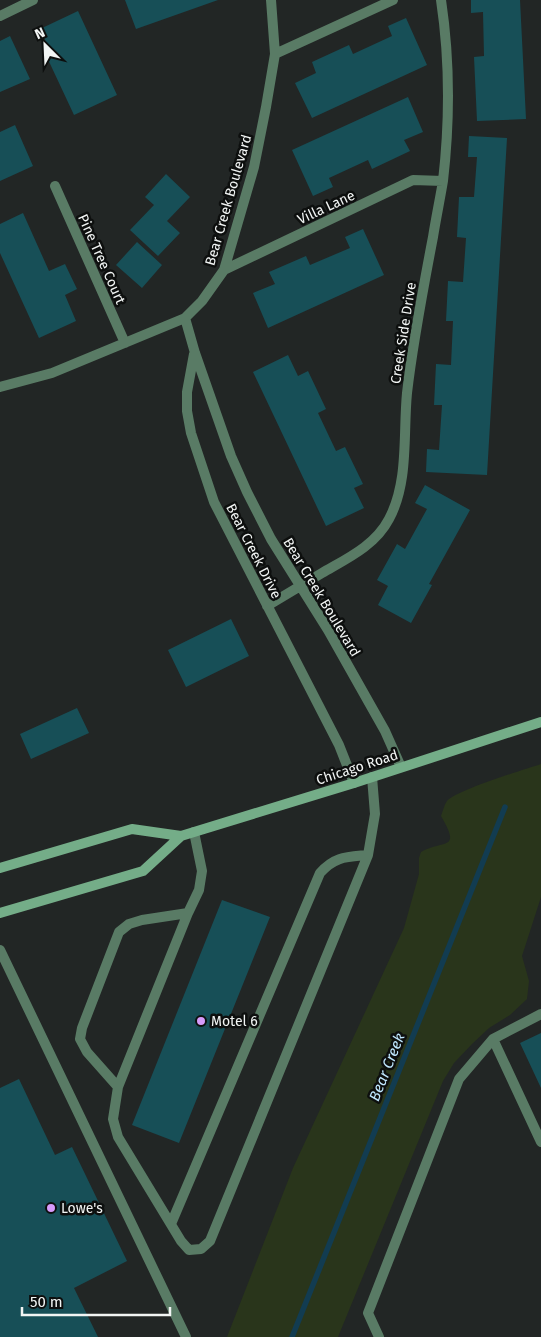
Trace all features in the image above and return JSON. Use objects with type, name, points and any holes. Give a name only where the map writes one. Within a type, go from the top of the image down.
[{"type":"main road","name":"Chicago Road","points":[[0,913],[143,870],[181,836],[354,783],[541,722]]},
{"type":"main road","name":"Chicago Road","points":[[0,868],[132,829],[181,836]]},
{"type":"street","points":[[0,16],[33,0]]},
{"type":"street","name":"Bear Creek Boulevard","points":[[0,387],[52,373],[185,318],[202,302],[224,270],[254,168],[275,54],[271,0]]},
{"type":"street","points":[[275,54],[393,0]]},
{"type":"street","name":"Creek Side Drive","points":[[267,606],[363,549],[379,534],[389,520],[396,502],[402,476],[408,384],[416,329],[443,182],[449,69],[447,35],[441,0]]},
{"type":"street","name":"Villa Lane","points":[[224,270],[413,180],[443,182]]},
{"type":"street","name":"Pine Tree Court","points":[[54,186],[125,343]]},
{"type":"street","name":"Bear Creek Drive","points":[[185,318],[195,353],[187,392],[187,411],[191,433],[214,502],[339,745],[354,783]]},
{"type":"street","name":"Bear Creek Boulevard","points":[[195,353],[231,456],[247,492],[271,539],[328,630],[385,731],[401,767]]},
{"type":"street","points":[[194,832],[202,871],[200,890],[188,913],[118,1087],[113,1120],[118,1137],[181,1241],[189,1250],[201,1249],[210,1241],[368,855],[375,814],[372,777]]},
{"type":"street","points":[[171,1224],[320,873],[327,864],[339,858],[368,855]]},
{"type":"street","points":[[118,1087],[87,1052],[80,1040],[82,1028],[118,932],[129,924],[142,920],[188,913]]},
{"type":"street","points":[[0,950],[186,1337]]},
{"type":"street","points":[[379,1337],[368,1313],[459,1079],[492,1039],[541,1014]]},
{"type":"street","points":[[492,1039],[541,1142]]},
{"type":"green space","points":[[541,764],[541,897],[522,956],[529,981],[527,999],[510,1015],[489,1028],[472,1044],[454,1063],[443,1081],[338,1337],[227,1337],[293,1168],[404,928],[419,874],[421,852],[447,843],[450,840],[447,827],[441,816],[447,801],[463,791]]},
{"type":"building","points":[[125,0],[218,0],[136,29]]},
{"type":"building","points":[[471,0],[520,0],[526,119],[477,121],[474,57],[484,56],[483,12],[471,13]]},
{"type":"building","points":[[78,11],[117,95],[74,115],[45,53],[50,51],[40,29]]},
{"type":"building","points":[[406,18],[427,65],[312,118],[295,83],[316,73],[312,62],[349,45],[353,54],[392,36],[388,26]]},
{"type":"building","points":[[10,36],[30,79],[0,92],[0,41]]},
{"type":"building","points":[[408,97],[423,132],[404,140],[410,151],[372,169],[368,160],[329,178],[333,187],[313,196],[292,150]]},
{"type":"building","points":[[15,125],[33,166],[0,181],[0,132]]},
{"type":"building","points":[[469,136],[507,138],[487,475],[426,472],[427,449],[439,450],[442,405],[434,405],[436,364],[451,365],[453,321],[446,321],[448,281],[463,282],[466,238],[457,237],[459,197],[474,197],[477,157],[468,157]]},
{"type":"building","points":[[166,174],[190,197],[167,221],[180,233],[158,256],[130,230],[154,205],[145,197]]},
{"type":"building","points":[[23,213],[49,271],[65,264],[77,289],[65,295],[76,321],[39,338],[0,253],[0,224]]},
{"type":"building","points":[[363,229],[384,275],[268,328],[253,293],[275,284],[269,272],[306,256],[310,265],[350,248],[345,237]]},
{"type":"building","points":[[137,242],[162,265],[142,288],[116,265]]},
{"type":"building","points":[[288,355],[298,376],[308,371],[326,409],[318,413],[336,451],[345,447],[363,484],[354,488],[364,508],[326,526],[253,372]]},
{"type":"building","points":[[425,485],[470,510],[429,584],[432,585],[411,623],[378,605],[388,586],[377,580],[397,544],[405,549],[427,509],[415,503]]},
{"type":"building","points":[[231,619],[249,656],[186,687],[168,650]]},
{"type":"building","points":[[77,708],[89,733],[31,759],[20,734]]},
{"type":"building","name":"Motel 6","points":[[222,900],[270,917],[179,1143],[132,1125]]},
{"type":"building","points":[[541,1033],[541,1088],[520,1043]]},
{"type":"building","name":"Lowe's","points":[[19,1079],[55,1155],[72,1147],[127,1261],[74,1288],[98,1337],[0,1337],[0,1088]]},
{"type":"waterway","name":"Bear Creek","points":[[292,1337],[505,807]]},
{"type":"place","name":"Motel 6","points":[[201,1021]]},
{"type":"place","name":"Lowe's","points":[[51,1208]]}]
